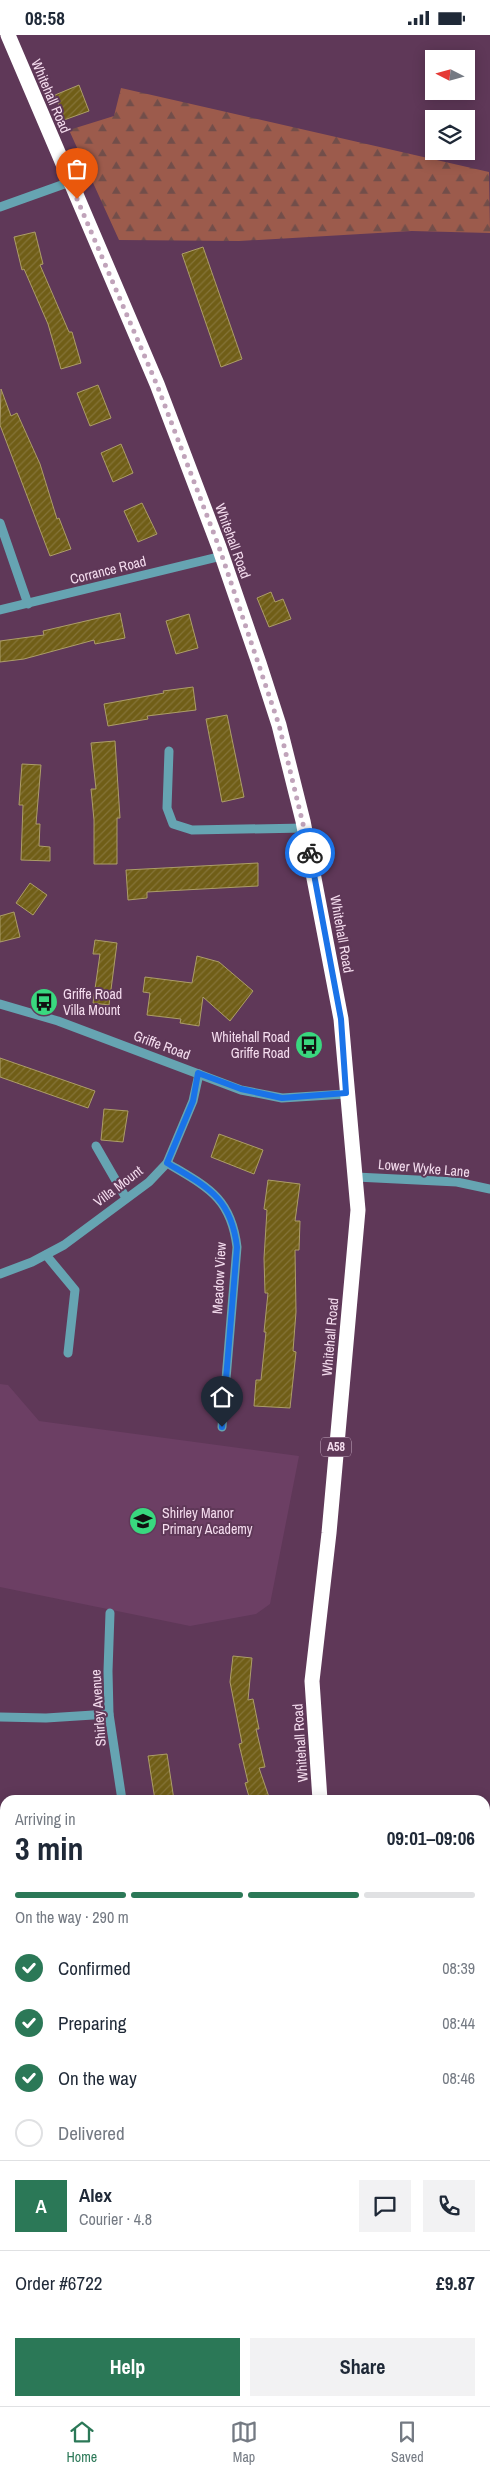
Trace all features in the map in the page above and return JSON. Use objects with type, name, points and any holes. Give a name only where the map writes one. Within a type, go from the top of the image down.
[{"type":"highway","name":"Whitehall Road","points":[[8,35],[157,385],[222,555],[279,725],[305,828],[341,1019],[346,1093],[358,1210],[329,1533],[312,1681],[320,1795]]},
{"type":"street","points":[[0,207],[70,182]]},
{"type":"street","points":[[0,523],[28,604]]},
{"type":"street","name":"Corrance Road","points":[[0,610],[222,555]]},
{"type":"street","points":[[169,751],[168,807],[173,823],[192,830],[305,828]]},
{"type":"street","name":"Griffe Road","points":[[0,1004],[58,1021],[241,1089],[282,1098],[346,1093]]},
{"type":"street","name":"Villa Mount","points":[[0,1274],[46,1255],[64,1245],[149,1182],[167,1163],[193,1101],[198,1073]]},
{"type":"street","points":[[96,1146],[126,1198]]},
{"type":"street","name":"Meadow View","points":[[167,1163],[199,1182],[219,1199],[226,1208],[235,1231],[237,1247],[222,1427]]},
{"type":"street","name":"Lower Wyke Lane","points":[[356,1177],[457,1182],[490,1189]]},
{"type":"street","points":[[46,1255],[75,1290],[68,1353]]},
{"type":"street","name":"Shirley Avenue","points":[[110,1613],[109,1714],[121,1795]]},
{"type":"street","points":[[0,1717],[46,1718],[109,1714]]},
{"type":"shaded area","name":"Shirley Manor Primary Academy","points":[[0,1384],[8,1385],[39,1421],[299,1456],[270,1604],[256,1614],[190,1626],[0,1587]]},
{"type":"green space","points":[[121,88],[425,157],[425,160],[436,160],[489,172],[490,233],[412,231],[239,241],[119,240],[69,130],[114,116]]},
{"type":"building","points":[[79,85],[89,111],[64,120],[55,95]]},
{"type":"building","points":[[35,232],[43,264],[40,265],[69,332],[72,332],[81,363],[61,369],[48,324],[24,269],[22,270],[14,237]]},
{"type":"building","points":[[203,247],[242,359],[221,367],[182,254]]},
{"type":"building","points":[[98,385],[111,418],[90,426],[77,393]]},
{"type":"building","points":[[1,389],[11,416],[17,413],[40,464],[57,519],[59,518],[71,549],[50,556],[0,425]]},
{"type":"building","points":[[121,444],[133,473],[113,482],[101,453]]},
{"type":"building","points":[[142,503],[157,534],[138,542],[124,511]]},
{"type":"building","points":[[271,592],[275,602],[283,599],[291,619],[269,627],[257,598]]},
{"type":"building","points":[[120,613],[125,638],[95,644],[94,640],[24,659],[0,662],[0,641],[44,635],[43,631]]},
{"type":"building","points":[[189,614],[198,648],[176,654],[166,621]]},
{"type":"building","points":[[193,687],[196,710],[147,716],[148,719],[108,726],[104,704],[164,693],[163,691]]},
{"type":"building","points":[[227,715],[244,797],[222,802],[206,719]]},
{"type":"building","points":[[115,741],[120,818],[117,818],[117,864],[94,864],[94,820],[91,789],[96,789],[91,743]]},
{"type":"building","points":[[22,764],[41,765],[36,824],[40,824],[39,846],[50,847],[50,861],[21,860],[23,805],[19,805]]},
{"type":"building","points":[[258,863],[258,886],[147,892],[147,898],[128,900],[126,870]]},
{"type":"building","points":[[30,883],[47,895],[33,915],[16,903]]},
{"type":"building","points":[[14,912],[20,937],[0,942],[0,916]]},
{"type":"building","points":[[95,940],[117,943],[109,1005],[93,1003],[100,954],[93,954]]},
{"type":"building","points":[[197,956],[219,962],[253,991],[230,1021],[203,997],[199,1026],[180,1023],[181,1019],[147,1015],[150,993],[143,992],[145,977],[192,983]]},
{"type":"building","points":[[0,1058],[95,1091],[88,1108],[0,1077]]},
{"type":"building","points":[[104,1109],[128,1111],[123,1142],[101,1140]]},
{"type":"building","points":[[219,1134],[263,1150],[254,1174],[211,1157]]},
{"type":"building","points":[[268,1180],[300,1184],[295,1221],[300,1221],[299,1250],[295,1250],[296,1312],[293,1351],[296,1352],[290,1408],[254,1406],[256,1380],[261,1380],[266,1332],[264,1332],[268,1293],[265,1293],[264,1258],[267,1210],[264,1209]]},
{"type":"building","points":[[233,1656],[252,1658],[248,1700],[253,1699],[259,1729],[256,1729],[265,1767],[259,1768],[268,1795],[249,1795],[245,1783],[248,1782],[239,1744],[242,1743],[230,1682]]},
{"type":"building","points":[[167,1754],[173,1795],[154,1795],[148,1756]]},
{"type":"way so far","points":[[77,199],[157,385],[219,547],[279,725],[304,821],[310,853]]},
{"type":"place","name":"Griffe Road Villa Mount","points":[[44,1002]]},
{"type":"place","name":"Whitehall Road Griffe Road","points":[[309,1045]]},
{"type":"place","name":"Shirley Manor Primary Academy","points":[[143,1521]]},
{"type":"route","points":[[222,1427],[237,1247],[235,1231],[226,1208],[219,1199],[199,1182],[167,1163],[193,1101],[198,1073],[241,1089],[282,1098],[346,1093],[341,1019],[310,853]]}]
